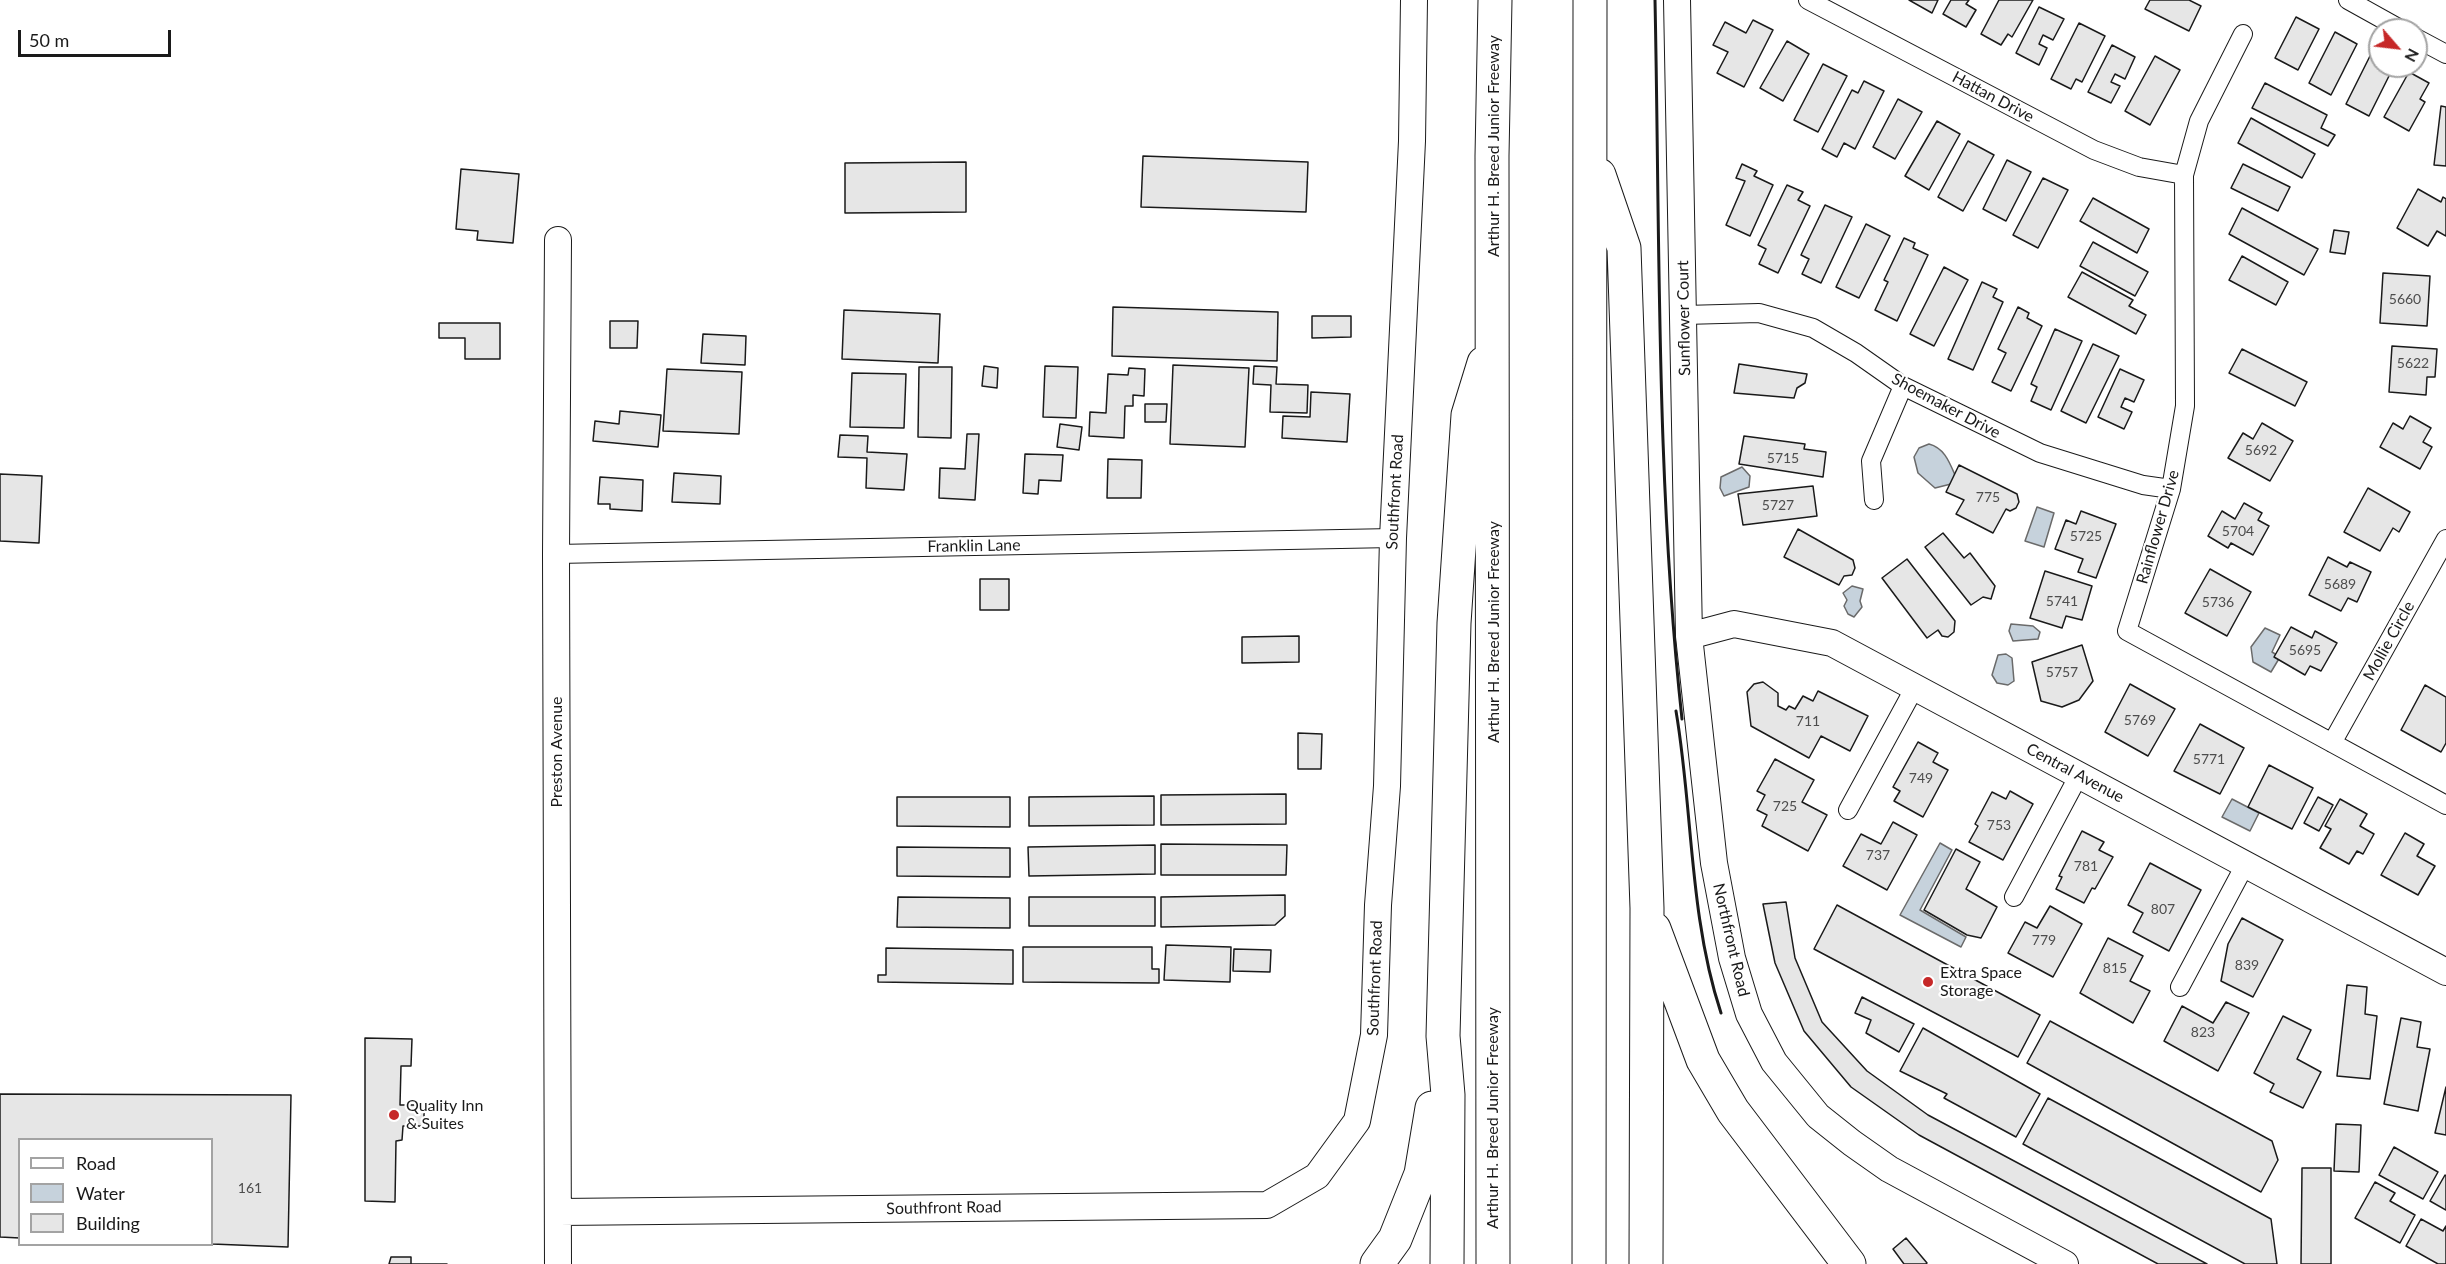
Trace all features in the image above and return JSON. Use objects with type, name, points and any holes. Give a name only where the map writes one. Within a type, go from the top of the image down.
[{"type":"highway","name":"Arthur H. Breed Junior Freeway","points":[[1493,1264],[1494,332],[1492,156],[1496,0]]},
{"type":"highway","points":[[1589,1264],[1590,0]]},
{"type":"highway","points":[[1591,150],[1624,248],[1647,908],[1646,1264]]},
{"type":"highway","points":[[1447,1264],[1448,1095],[1443,1036],[1454,623],[1468,415],[1494,332]]},
{"type":"highway","points":[[1647,908],[1703,1060],[1733,1111],[1849,1264]]},
{"type":"highway","points":[[1377,1264],[1395,1239],[1421,1174],[1443,1036]]},
{"type":"street","name":"Southfront Road","points":[[559,1212],[1267,1204],[1317,1176],[1357,1121],[1374,1035],[1378,904],[1387,786],[1393,538],[1412,141],[1414,0]]},
{"type":"street","name":"Sunflower Court","points":[[1677,0],[1689,636]]},
{"type":"street","name":"Hattan Drive","points":[[1808,0],[2094,150],[2139,167],[2184,175]]},
{"type":"street","points":[[2349,0],[2381,18]]},
{"type":"street","name":"Rainflower Drive","points":[[2243,34],[2199,121],[2184,175],[2186,406],[2171,489],[2127,631],[2446,805]]},
{"type":"street","points":[[2428,44],[2446,54]]},
{"type":"street","name":"Preston Avenue","points":[[558,240],[555,554],[558,1264]]},
{"type":"street","name":"Shoemaker Drive","points":[[1684,315],[1759,313],[1813,328],[1856,353],[1903,386],[2040,453],[2143,485],[2171,489]]},
{"type":"street","points":[[1874,500],[1871,461],[1903,386]]},
{"type":"street","name":"Franklin Lane","points":[[555,554],[1393,538]]},
{"type":"street","name":"Mollie Circle","points":[[2332,743],[2446,539]]},
{"type":"street","name":"Central Avenue","points":[[1689,636],[1734,624],[1832,643],[2446,972]]},
{"type":"street","name":"Northfront Road","points":[[1689,636],[1714,863],[1730,947],[1749,1014],[1774,1062],[1818,1116],[1880,1162],[2066,1264]]},
{"type":"street","points":[[1848,810],[1915,687]]},
{"type":"street","points":[[2014,897],[2079,775]]},
{"type":"street","points":[[2180,987],[2246,865]]},
{"type":"water","points":[[1929,444],[1939,449],[1948,460],[1955,475],[1951,484],[1935,488],[1918,473],[1914,457],[1919,448]]},
{"type":"water","points":[[1742,467],[1750,476],[1749,487],[1724,496],[1720,488],[1721,477]]},
{"type":"water","points":[[2037,507],[2054,513],[2044,547],[2025,541]]},
{"type":"water","points":[[1852,586],[1863,589],[1860,601],[1862,607],[1854,617],[1848,614],[1844,606],[1847,600],[1843,593]]},
{"type":"water","points":[[2011,624],[2033,626],[2040,632],[2038,639],[2013,641],[2009,631]]},
{"type":"water","points":[[2265,628],[2280,635],[2272,652],[2280,657],[2271,672],[2253,662],[2251,647]]},
{"type":"water","points":[[2006,654],[2012,658],[2014,681],[2008,685],[1997,683],[1992,675],[1998,655]]},
{"type":"water","points":[[2232,799],[2259,813],[2250,831],[2222,817]]},
{"type":"water","points":[[1940,843],[1952,850],[1920,910],[1966,937],[1961,947],[1900,915]]},
{"type":"building","points":[[1909,0],[1938,0],[1932,13]]},
{"type":"building","points":[[1951,0],[1969,0],[1966,4],[1976,10],[1966,27],[1943,14]]},
{"type":"building","points":[[1999,0],[2033,0],[2012,37],[2008,34],[2001,45],[1981,34]]},
{"type":"building","points":[[2150,0],[2189,0],[2201,6],[2189,31],[2145,9]]},
{"type":"building","points":[[2039,7],[2064,19],[2053,40],[2043,35],[2039,44],[2047,48],[2039,65],[2016,53]]},
{"type":"building","points":[[2296,17],[2319,29],[2298,70],[2275,58]]},
{"type":"building","points":[[1753,20],[1773,30],[1744,87],[1717,73],[1728,52],[1713,45],[1725,22],[1746,33]]},
{"type":"building","points":[[2079,23],[2105,36],[2082,82],[2076,79],[2071,89],[2051,79]]},
{"type":"building","points":[[2335,32],[2357,44],[2331,95],[2309,83]]},
{"type":"building","points":[[1787,41],[1809,54],[1783,101],[1760,88]]},
{"type":"building","points":[[2112,45],[2135,57],[2125,79],[2115,74],[2111,82],[2120,86],[2111,103],[2088,92]]},
{"type":"building","points":[[2155,56],[2180,70],[2150,125],[2125,111]]},
{"type":"building","points":[[2368,60],[2368,78],[2388,78],[2369,116],[2346,104]]},
{"type":"building","points":[[1823,64],[1847,76],[1818,132],[1794,120]]},
{"type":"building","points":[[2406,78],[2420,78],[2429,83],[2420,99],[2425,102],[2409,131],[2384,117]]},
{"type":"building","points":[[1864,81],[1884,91],[1855,149],[1844,143],[1837,157],[1822,149],[1852,90],[1858,93]]},
{"type":"building","points":[[2265,83],[2327,115],[2321,128],[2335,135],[2328,146],[2252,108]]},
{"type":"building","points":[[1898,99],[1922,112],[1895,159],[1873,147]]},
{"type":"building","points":[[2441,106],[2446,107],[2446,166],[2434,165]]},
{"type":"building","points":[[2251,118],[2315,154],[2302,178],[2238,143]]},
{"type":"building","points":[[1937,121],[1960,134],[1929,190],[1905,176]]},
{"type":"building","points":[[1968,141],[1994,155],[1963,211],[1938,197]]},
{"type":"building","points":[[1143,156],[1308,162],[1306,212],[1141,207]]},
{"type":"building","points":[[2007,160],[2031,172],[2006,221],[1983,209]]},
{"type":"building","points":[[966,162],[966,212],[845,213],[845,163]]},
{"type":"building","points":[[1742,164],[1757,171],[1754,176],[1773,185],[1750,236],[1726,225],[1745,181],[1736,178]]},
{"type":"building","points":[[2243,164],[2290,187],[2278,211],[2231,188]]},
{"type":"building","points":[[461,169],[519,174],[513,243],[477,240],[478,231],[456,229]]},
{"type":"building","points":[[2043,178],[2068,190],[2038,248],[2013,235]]},
{"type":"building","points":[[1787,185],[1803,192],[1798,200],[1810,206],[1778,273],[1759,264],[1766,249],[1758,245]]},
{"type":"building","points":[[2418,189],[2441,202],[2443,197],[2446,199],[2446,236],[2437,231],[2428,246],[2397,228]]},
{"type":"building","points":[[2093,198],[2149,229],[2137,253],[2080,221]]},
{"type":"building","points":[[1825,205],[1852,217],[1821,283],[1802,274],[1809,259],[1801,255]]},
{"type":"building","points":[[2242,208],[2318,249],[2304,275],[2229,234]]},
{"type":"building","points":[[1866,224],[1890,236],[1859,298],[1836,287]]},
{"type":"building","points":[[2334,230],[2349,232],[2345,254],[2330,252]]},
{"type":"building","points":[[1904,238],[1915,243],[1913,248],[1928,255],[1897,321],[1875,310],[1888,282],[1884,280]]},
{"type":"building","points":[[2093,242],[2148,272],[2135,296],[2080,266]]},
{"type":"building","points":[[2242,256],[2288,282],[2276,305],[2229,280]]},
{"type":"building","points":[[1944,267],[1968,280],[1934,346],[1910,334]]},
{"type":"building","points":[[2082,272],[2133,300],[2129,306],[2146,315],[2136,334],[2068,297]]},
{"type":"building","points":[[2383,273],[2430,276],[2427,326],[2380,323]]},
{"type":"building","points":[[1982,282],[1997,289],[1993,297],[2003,302],[1973,370],[1948,359]]},
{"type":"building","points":[[1113,307],[1278,312],[1277,361],[1112,356]]},
{"type":"building","points":[[2018,307],[2029,313],[2027,318],[2042,326],[2011,391],[1992,382],[2006,353],[1998,349]]},
{"type":"building","points":[[844,310],[940,314],[938,363],[842,359]]},
{"type":"building","points":[[1312,316],[1351,316],[1351,337],[1312,338]]},
{"type":"building","points":[[610,321],[638,321],[637,348],[610,348]]},
{"type":"building","points":[[439,323],[500,323],[500,359],[465,359],[465,338],[439,338]]},
{"type":"building","points":[[2055,329],[2082,341],[2051,410],[2031,401],[2037,387],[2031,384]]},
{"type":"building","points":[[703,334],[746,336],[745,365],[701,363]]},
{"type":"building","points":[[2093,344],[2119,356],[2086,423],[2061,411]]},
{"type":"building","points":[[2392,346],[2437,349],[2435,377],[2427,377],[2426,395],[2389,392]]},
{"type":"building","points":[[2242,349],[2307,382],[2295,406],[2229,373]]},
{"type":"building","points":[[1739,364],[1807,374],[1805,383],[1797,388],[1794,398],[1734,393]]},
{"type":"building","points":[[1173,365],[1249,368],[1245,447],[1170,444]]},
{"type":"building","points":[[984,366],[998,368],[997,388],[982,386]]},
{"type":"building","points":[[1045,366],[1078,367],[1076,418],[1043,417]]},
{"type":"building","points":[[1254,366],[1277,367],[1276,384],[1308,385],[1307,413],[1270,412],[1271,385],[1253,384]]},
{"type":"building","points":[[919,367],[952,367],[951,438],[918,437]]},
{"type":"building","points":[[1129,368],[1145,369],[1144,396],[1133,395],[1133,406],[1125,406],[1124,438],[1089,436],[1090,412],[1106,413],[1108,374],[1128,375]]},
{"type":"building","points":[[667,369],[742,372],[739,434],[663,431]]},
{"type":"building","points":[[2120,369],[2144,380],[2134,402],[2125,398],[2121,407],[2132,412],[2124,429],[2098,417]]},
{"type":"building","points":[[852,373],[906,374],[904,428],[850,427]]},
{"type":"building","points":[[1311,392],[1350,394],[1347,442],[1282,438],[1283,416],[1310,417]]},
{"type":"building","points":[[1145,404],[1167,404],[1166,422],[1145,422]]},
{"type":"building","points":[[620,411],[661,415],[658,447],[593,441],[595,421],[619,424]]},
{"type":"building","points":[[2410,416],[2431,428],[2423,442],[2432,447],[2420,469],[2380,447],[2393,423],[2403,429]]},
{"type":"building","points":[[2262,423],[2293,441],[2270,481],[2228,458],[2243,433],[2253,439]]},
{"type":"building","points":[[1060,424],[1082,427],[1079,450],[1057,447]]},
{"type":"building","points":[[967,434],[979,434],[975,500],[939,498],[940,468],[965,469]]},
{"type":"building","points":[[840,435],[868,436],[867,452],[907,454],[904,490],[866,488],[867,458],[838,457]]},
{"type":"building","points":[[1744,436],[1805,444],[1804,449],[1826,452],[1823,477],[1739,464]]},
{"type":"building","points":[[1025,454],[1063,455],[1061,481],[1039,480],[1038,494],[1023,493]]},
{"type":"building","points":[[1108,459],[1142,460],[1141,498],[1107,498]]},
{"type":"building","points":[[1959,465],[2017,494],[2019,502],[2016,508],[2010,511],[2006,509],[1993,533],[1956,514],[1964,500],[1946,492]]},
{"type":"building","points":[[674,473],[721,476],[720,504],[672,502]]},
{"type":"building","points":[[0,474],[42,476],[39,543],[0,541]]},
{"type":"building","points":[[600,477],[643,480],[642,511],[610,509],[610,504],[598,504]]},
{"type":"building","points":[[1813,486],[1817,516],[1743,525],[1738,494]]},
{"type":"building","points":[[2368,488],[2410,512],[2399,532],[2393,528],[2380,551],[2344,532]]},
{"type":"building","points":[[2244,503],[2262,513],[2258,520],[2269,526],[2253,555],[2231,543],[2228,548],[2208,536],[2222,511],[2235,519]]},
{"type":"building","points":[[2081,511],[2116,524],[2096,578],[2078,572],[2083,559],[2055,549],[2066,520],[2076,524]]},
{"type":"building","points":[[1798,529],[1853,560],[1855,568],[1852,575],[1844,576],[1839,585],[1784,557]]},
{"type":"building","points":[[1943,533],[1964,558],[1970,553],[1995,586],[1991,599],[1983,597],[1971,605],[1925,547]]},
{"type":"building","points":[[2328,557],[2347,567],[2350,562],[2371,572],[2357,602],[2348,598],[2341,611],[2309,595]]},
{"type":"building","points":[[1907,559],[1955,621],[1954,632],[1948,637],[1942,636],[1938,630],[1927,638],[1882,578]]},
{"type":"building","points":[[2210,569],[2251,592],[2227,636],[2185,613]]},
{"type":"building","points":[[2045,571],[2092,586],[2082,620],[2066,616],[2062,628],[2030,618]]},
{"type":"building","points":[[980,579],[1009,579],[1009,610],[980,610]]},
{"type":"building","points":[[2291,627],[2312,638],[2315,631],[2337,643],[2321,671],[2310,666],[2305,675],[2274,657]]},
{"type":"building","points":[[1299,636],[1299,662],[1242,663],[1242,637]]},
{"type":"building","points":[[2082,645],[2093,681],[2079,700],[2062,707],[2041,701],[2032,662]]},
{"type":"building","points":[[1763,682],[1778,693],[1778,706],[1786,710],[1789,706],[1795,709],[1803,696],[1813,701],[1818,691],[1868,716],[1850,751],[1821,736],[1809,758],[1751,726],[1747,692],[1754,684]]},
{"type":"building","points":[[2130,684],[2175,709],[2148,756],[2105,732]]},
{"type":"building","points":[[2425,685],[2446,697],[2446,743],[2441,752],[2401,730]]},
{"type":"building","points":[[2200,724],[2244,748],[2220,794],[2174,771]]},
{"type":"building","points":[[1298,733],[1322,734],[1321,769],[1298,769]]},
{"type":"building","points":[[1918,742],[1938,753],[1933,762],[1948,770],[1923,817],[1894,801],[1900,791],[1893,787]]},
{"type":"building","points":[[1775,759],[1814,780],[1802,802],[1827,815],[1808,851],[1762,826],[1767,815],[1757,810],[1765,795],[1757,791]]},
{"type":"building","points":[[2269,765],[2313,788],[2292,829],[2248,807]]},
{"type":"building","points":[[2010,791],[2033,804],[2003,860],[1969,842],[1978,826],[1975,824],[1992,792],[2006,799]]},
{"type":"building","points":[[1286,794],[1286,824],[1161,825],[1161,795]]},
{"type":"building","points":[[1154,796],[1154,825],[1029,826],[1029,797]]},
{"type":"building","points":[[897,797],[1010,797],[1010,827],[897,826]]},
{"type":"building","points":[[2318,797],[2333,805],[2319,831],[2304,823]]},
{"type":"building","points":[[2340,799],[2367,814],[2360,826],[2374,834],[2363,854],[2357,851],[2349,864],[2320,848],[2331,829],[2325,826]]},
{"type":"building","points":[[1893,822],[1917,835],[1887,890],[1843,866],[1861,834],[1881,844]]},
{"type":"building","points":[[2082,831],[2104,842],[2099,850],[2113,857],[2095,889],[2092,888],[2084,903],[2056,889],[2062,877],[2059,876]]},
{"type":"building","points":[[2405,833],[2424,844],[2417,856],[2435,866],[2418,895],[2381,875]]},
{"type":"building","points":[[1161,844],[1287,845],[1286,875],[1161,875]]},
{"type":"building","points":[[1155,845],[1155,874],[1029,876],[1028,847]]},
{"type":"building","points":[[897,847],[1010,848],[1010,877],[897,876]]},
{"type":"building","points":[[1956,849],[1980,862],[1966,889],[1997,907],[1981,938],[1967,935],[1924,910]]},
{"type":"building","points":[[2150,863],[2201,890],[2169,951],[2133,932],[2143,913],[2128,905]]},
{"type":"building","points":[[1285,895],[1285,916],[1275,925],[1161,927],[1161,897]]},
{"type":"building","points":[[898,897],[1010,898],[1010,928],[897,927]]},
{"type":"building","points":[[1029,897],[1155,897],[1155,926],[1029,926]]},
{"type":"building","points":[[1786,902],[1795,958],[1822,1022],[1867,1071],[1928,1115],[2207,1264],[2158,1264],[1919,1135],[1851,1087],[1804,1031],[1775,963],[1763,904]]},
{"type":"building","name":"Extra Space Storage","points":[[1837,905],[2040,1015],[2018,1057],[1814,949]]},
{"type":"building","points":[[2050,906],[2082,924],[2053,977],[2008,953],[2025,922],[2037,928]]},
{"type":"building","points":[[2242,918],[2283,940],[2253,997],[2221,981],[2228,944]]},
{"type":"building","points":[[2108,938],[2143,956],[2130,981],[2150,991],[2133,1023],[2080,993]]},
{"type":"building","points":[[1166,945],[1231,947],[1230,982],[1164,980]]},
{"type":"building","points":[[1023,947],[1152,947],[1152,969],[1159,969],[1159,983],[1023,982]]},
{"type":"building","points":[[886,948],[1013,950],[1013,984],[878,982],[878,975],[886,975]]},
{"type":"building","points":[[1234,949],[1271,950],[1270,972],[1233,971]]},
{"type":"building","points":[[2347,985],[2367,987],[2365,1014],[2377,1016],[2370,1079],[2337,1076]]},
{"type":"building","points":[[1862,997],[1914,1024],[1899,1052],[1866,1033],[1871,1020],[1855,1013]]},
{"type":"building","points":[[2226,1002],[2249,1013],[2218,1071],[2164,1041],[2182,1006],[2213,1023]]},
{"type":"building","points":[[2283,1016],[2311,1030],[2297,1059],[2321,1072],[2303,1108],[2270,1092],[2274,1084],[2254,1073]]},
{"type":"building","points":[[2401,1018],[2421,1022],[2417,1047],[2430,1049],[2418,1111],[2384,1104]]},
{"type":"building","points":[[2050,1021],[2272,1141],[2278,1160],[2261,1192],[2027,1063]]},
{"type":"building","points":[[1923,1028],[2040,1094],[2016,1137],[1944,1098],[1947,1094],[1900,1071]]},
{"type":"building","name":"Quality Inn & Suites","points":[[365,1038],[412,1039],[411,1066],[401,1066],[400,1105],[424,1105],[424,1126],[403,1126],[402,1140],[396,1141],[395,1202],[365,1201]]},
{"type":"building","points":[[2446,1087],[2446,1135],[2435,1133]]},
{"type":"building","points":[[0,1094],[291,1095],[288,1247],[213,1244],[213,1138],[18,1138],[18,1238],[0,1237]]},
{"type":"building","points":[[2048,1098],[2271,1219],[2277,1264],[2245,1264],[2023,1144]]},
{"type":"building","points":[[2336,1124],[2361,1125],[2359,1172],[2334,1171]]},
{"type":"building","points":[[2394,1147],[2438,1172],[2423,1199],[2379,1175]]},
{"type":"building","points":[[2302,1168],[2331,1168],[2331,1264],[2301,1264]]},
{"type":"building","points":[[2446,1176],[2446,1210],[2430,1201]]},
{"type":"building","points":[[2375,1182],[2395,1193],[2390,1201],[2415,1215],[2400,1243],[2355,1218]]},
{"type":"building","points":[[2421,1219],[2443,1231],[2446,1226],[2446,1264],[2438,1264],[2406,1246]]},
{"type":"building","points":[[1906,1238],[1926,1264],[1904,1264],[1893,1249]]},
{"type":"building","points":[[391,1257],[411,1257],[411,1264],[389,1264]]},
{"type":"wall","points":[[1655,0],[1663,450],[1682,719]]},
{"type":"wall","points":[[1676,711],[1697,901],[1703,939],[1721,1013]]},
{"type":"place","name":"Extra Space Storage","points":[[1928,982]]},
{"type":"place","name":"Quality Inn & Suites","points":[[394,1115]]}]
